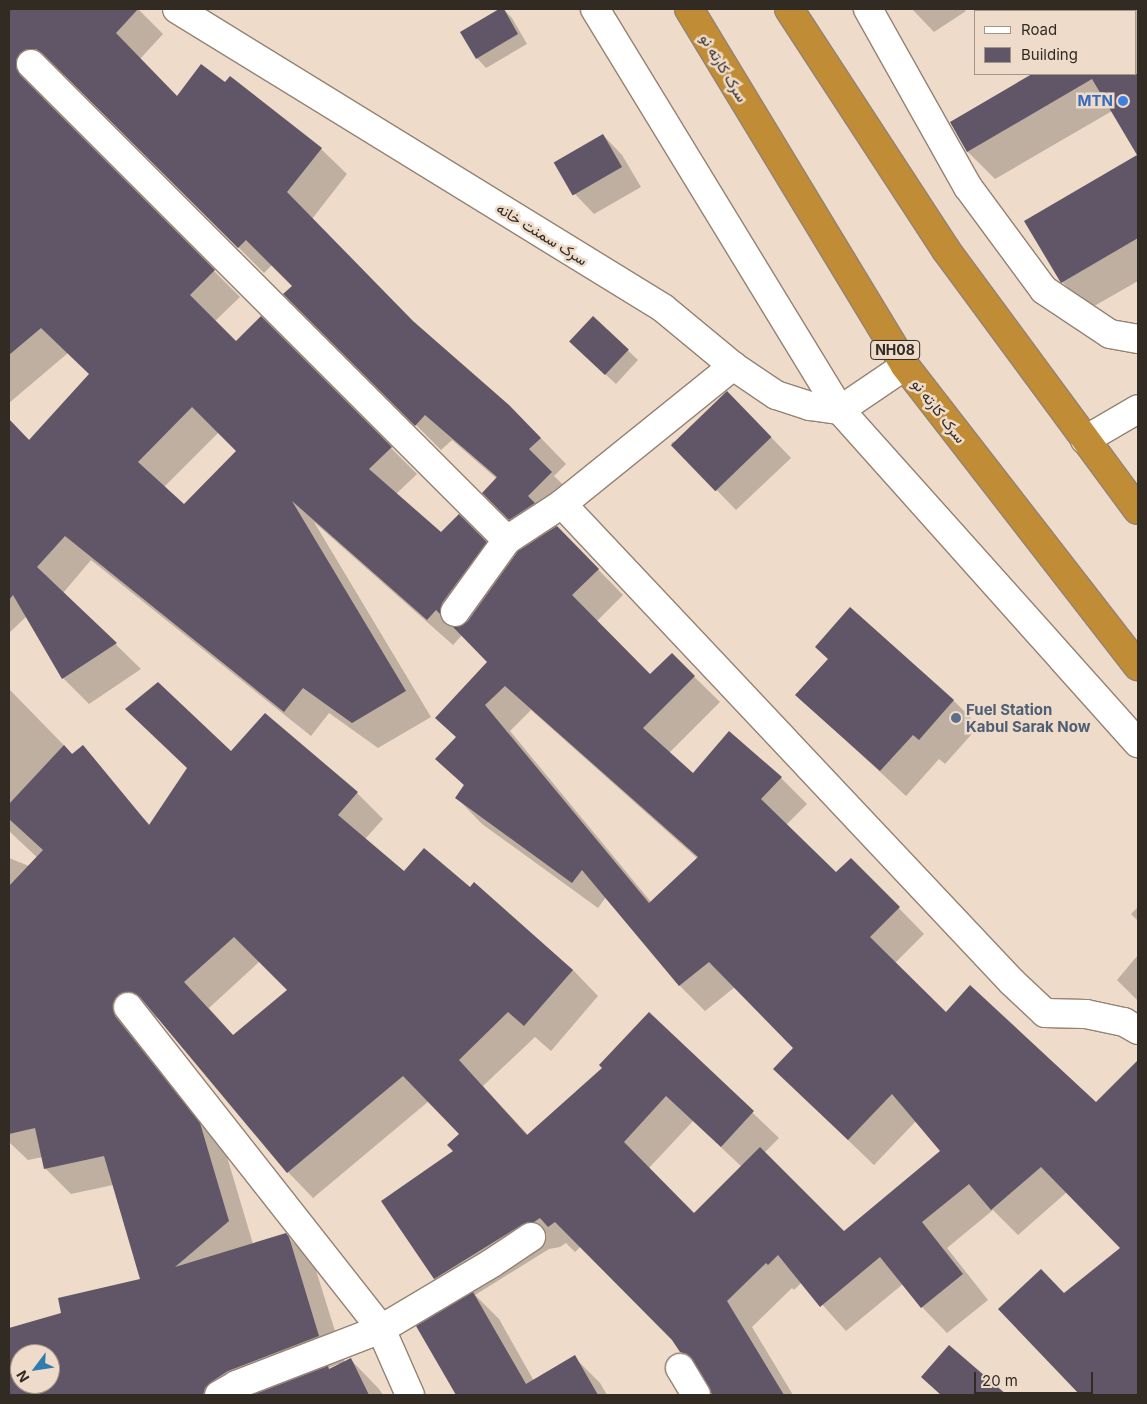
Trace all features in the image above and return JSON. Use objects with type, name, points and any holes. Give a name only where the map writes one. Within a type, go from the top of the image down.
[{"type":"highway","name":"سرک کارته نو","points":[[689,9],[905,366],[1138,666]]},
{"type":"highway","points":[[789,9],[946,250],[1085,440],[1133,495]]},
{"type":"street","name":"سرک سمنت خانه","points":[[177,9],[663,308],[733,366],[776,395],[810,406],[840,410]]},
{"type":"street","points":[[595,9],[840,410],[1138,743]]},
{"type":"street","points":[[868,9],[968,187],[1044,290],[1110,334],[1138,339]]},
{"type":"street","points":[[31,64],[507,540]]},
{"type":"street","points":[[455,612],[507,540],[562,504],[733,366]]},
{"type":"street","points":[[840,410],[905,366]]},
{"type":"street","points":[[1085,440],[1138,409]]},
{"type":"street","points":[[562,504],[1012,982],[1045,1013],[1086,1014],[1124,1022],[1138,1030]]},
{"type":"street","points":[[128,1007],[381,1329],[410,1395]]},
{"type":"street","points":[[219,1395],[236,1385],[381,1329],[492,1263],[530,1237]]},
{"type":"street","points":[[680,1368],[696,1395]]},
{"type":"building","points":[[9,9],[138,9],[116,33],[177,96],[201,64],[225,82],[230,76],[322,148],[287,192],[413,321],[509,405],[541,438],[529,449],[552,472],[528,496],[535,503],[509,520],[482,493],[497,477],[425,415],[415,426],[283,294],[292,286],[246,240],[238,248],[36,49],[27,49],[20,53],[16,60],[16,68],[20,75],[215,270],[190,295],[236,341],[261,316],[392,447],[369,469],[441,532],[459,514],[487,542],[442,603],[440,614],[436,610],[427,620],[292,501],[406,691],[352,723],[303,688],[284,712],[65,536],[37,567],[117,643],[62,679],[13,595],[9,600],[9,419],[29,440],[89,374],[41,328],[9,355]],"holes":[[[192,407],[236,451],[184,504],[138,462]]]},
{"type":"building","points":[[499,9],[504,9],[518,34],[476,59],[460,32]]},
{"type":"building","points":[[1138,74],[1138,238],[1061,283],[1024,221],[1137,155],[1092,79],[967,152],[950,122],[1030,75]]},
{"type":"building","points":[[603,134],[622,167],[573,195],[554,162]]},
{"type":"building","points":[[593,316],[629,349],[605,375],[569,342]]},
{"type":"building","points":[[727,391],[771,437],[715,491],[671,445]]},
{"type":"building","points":[[557,526],[599,569],[572,595],[650,674],[672,653],[695,676],[643,728],[693,773],[729,731],[782,777],[761,799],[836,872],[851,858],[900,907],[870,937],[946,1012],[970,985],[1096,1102],[1138,1060],[1138,1395],[1080,1395],[998,1309],[1041,1269],[1064,1293],[1120,1248],[1041,1167],[991,1210],[969,1184],[922,1222],[963,1274],[921,1308],[880,1257],[820,1307],[778,1255],[768,1265],[766,1263],[727,1301],[784,1395],[712,1395],[693,1360],[687,1354],[680,1352],[672,1340],[555,1222],[548,1227],[540,1218],[534,1222],[523,1224],[434,1279],[381,1201],[453,1151],[447,1145],[459,1134],[403,1076],[287,1173],[140,997],[134,993],[126,992],[119,994],[114,1001],[113,1009],[115,1016],[200,1123],[229,1221],[175,1267],[286,1233],[289,1237],[319,1336],[228,1371],[211,1382],[205,1388],[203,1395],[9,1395],[9,1328],[61,1313],[58,1298],[140,1279],[104,1156],[44,1169],[35,1128],[9,1134],[9,886],[43,850],[9,819],[9,804],[64,745],[72,754],[83,745],[149,825],[187,768],[125,709],[158,682],[231,751],[265,713],[358,792],[338,815],[404,871],[424,848],[470,887],[474,882],[573,970],[524,1026],[508,1012],[459,1060],[527,1135],[602,1068],[599,1065],[649,1012],[754,1111],[721,1147],[666,1096],[624,1142],[694,1213],[760,1147],[844,1231],[940,1151],[892,1094],[848,1140],[773,1069],[793,1048],[709,962],[679,986],[582,870],[572,883],[455,798],[464,785],[435,759],[456,737],[435,718],[487,662],[453,627],[461,626],[468,621],[518,551]],"holes":[[[505,686],[698,857],[649,903],[485,705]],[[234,937],[287,990],[233,1035],[184,982]]]},
{"type":"building","points":[[850,607],[954,700],[919,740],[913,735],[880,771],[795,695],[828,659],[815,647]]},
{"type":"building","points":[[473,1292],[526,1384],[575,1355],[598,1395],[456,1395],[416,1326]]},
{"type":"building","points":[[949,1345],[1007,1395],[941,1395],[921,1377]]},
{"type":"building","points":[[351,1358],[369,1395],[253,1395],[328,1366],[329,1369]]},
{"type":"place","name":"MTN","points":[[1123,101]]},
{"type":"place","name":"Fuel Station Kabul Sarak Now","points":[[956,718]]}]
